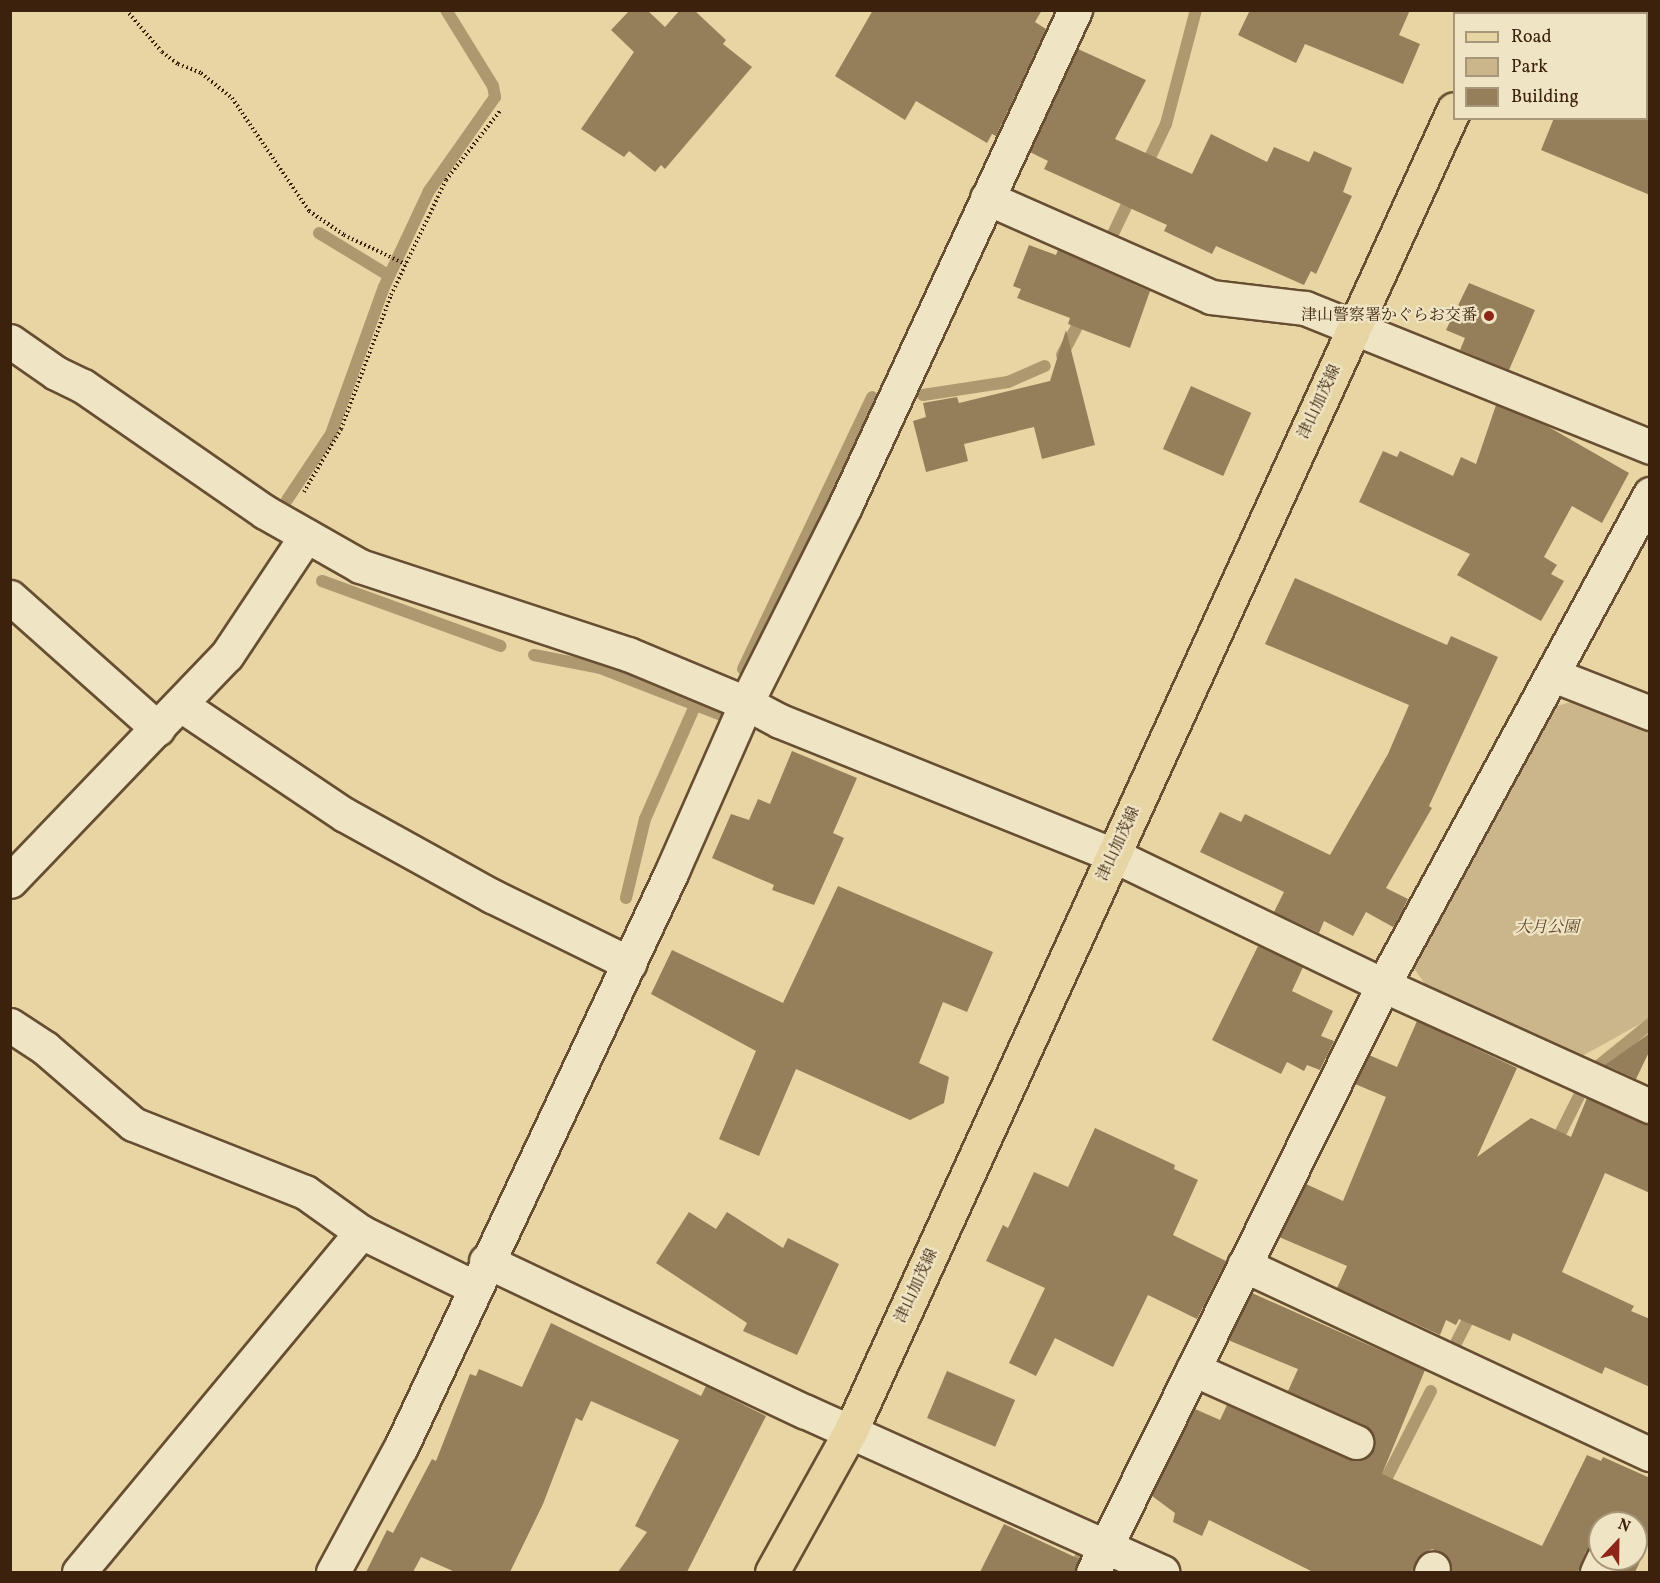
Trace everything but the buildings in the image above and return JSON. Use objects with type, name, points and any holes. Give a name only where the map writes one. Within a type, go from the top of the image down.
[{"type":"main road","name":"津山加茂線","points":[[772,1572],[850,1432],[1453,114]]},
{"type":"street","points":[[333,1572],[401,1447],[480,1274],[629,963],[746,703],[845,506],[1075,10]]},
{"type":"street","points":[[987,198],[1211,297],[1305,308],[1650,447]]},
{"type":"street","points":[[10,341],[295,529],[360,566],[628,654],[746,703],[780,721],[1113,855],[1383,985],[1650,1106]]},
{"type":"street","points":[[1099,1560],[1383,985],[1650,495]]},
{"type":"street","points":[[10,881],[227,655],[295,529]]},
{"type":"street","points":[[10,597],[158,729]]},
{"type":"street","points":[[1553,675],[1650,713]]},
{"type":"street","points":[[181,705],[345,815],[492,896],[629,963]]},
{"type":"street","points":[[10,1025],[45,1048],[133,1124],[305,1192],[361,1232],[480,1274],[850,1432],[1099,1560],[1163,1572]]},
{"type":"street","points":[[79,1572],[361,1232]]},
{"type":"street","points":[[1244,1265],[1650,1455]]},
{"type":"street","points":[[1193,1369],[1356,1442]]},
{"type":"path","points":[[126,10],[162,52],[178,64],[201,73],[232,98],[309,211],[344,235],[405,264]]},
{"type":"path","points":[[295,529],[341,429],[405,264],[446,180],[500,111]]},
{"type":"green space","name":"大月公園","points":[[1575,701],[1649,731],[1649,1019],[1582,1056],[1425,984],[1411,964],[1553,707]]},
{"type":"waterway","points":[[287,500],[331,434],[384,287],[429,191],[495,97],[493,86],[446,10]]},
{"type":"waterway","points":[[1145,168],[1166,124],[1196,10]]},
{"type":"waterway","points":[[1112,236],[1133,192]]},
{"type":"waterway","points":[[319,233],[388,275]]},
{"type":"waterway","points":[[1062,355],[1083,315]]},
{"type":"waterway","points":[[923,395],[1008,382],[1045,366]]},
{"type":"waterway","points":[[743,669],[872,397]]},
{"type":"waterway","points":[[322,581],[501,646]]},
{"type":"waterway","points":[[534,655],[600,668],[721,715]]},
{"type":"waterway","points":[[626,898],[645,819],[697,701]]},
{"type":"waterway","points":[[1597,1067],[1650,1024]]},
{"type":"waterway","points":[[1554,1146],[1579,1096]]},
{"type":"waterway","points":[[1453,1349],[1473,1310]]},
{"type":"waterway","points":[[1381,1489],[1431,1391]]},
{"type":"waterway","points":[[1073,1572],[1082,1554]]},
{"type":"place","name":"津山警察署かぐらお交番","points":[[1489,316]]}]
